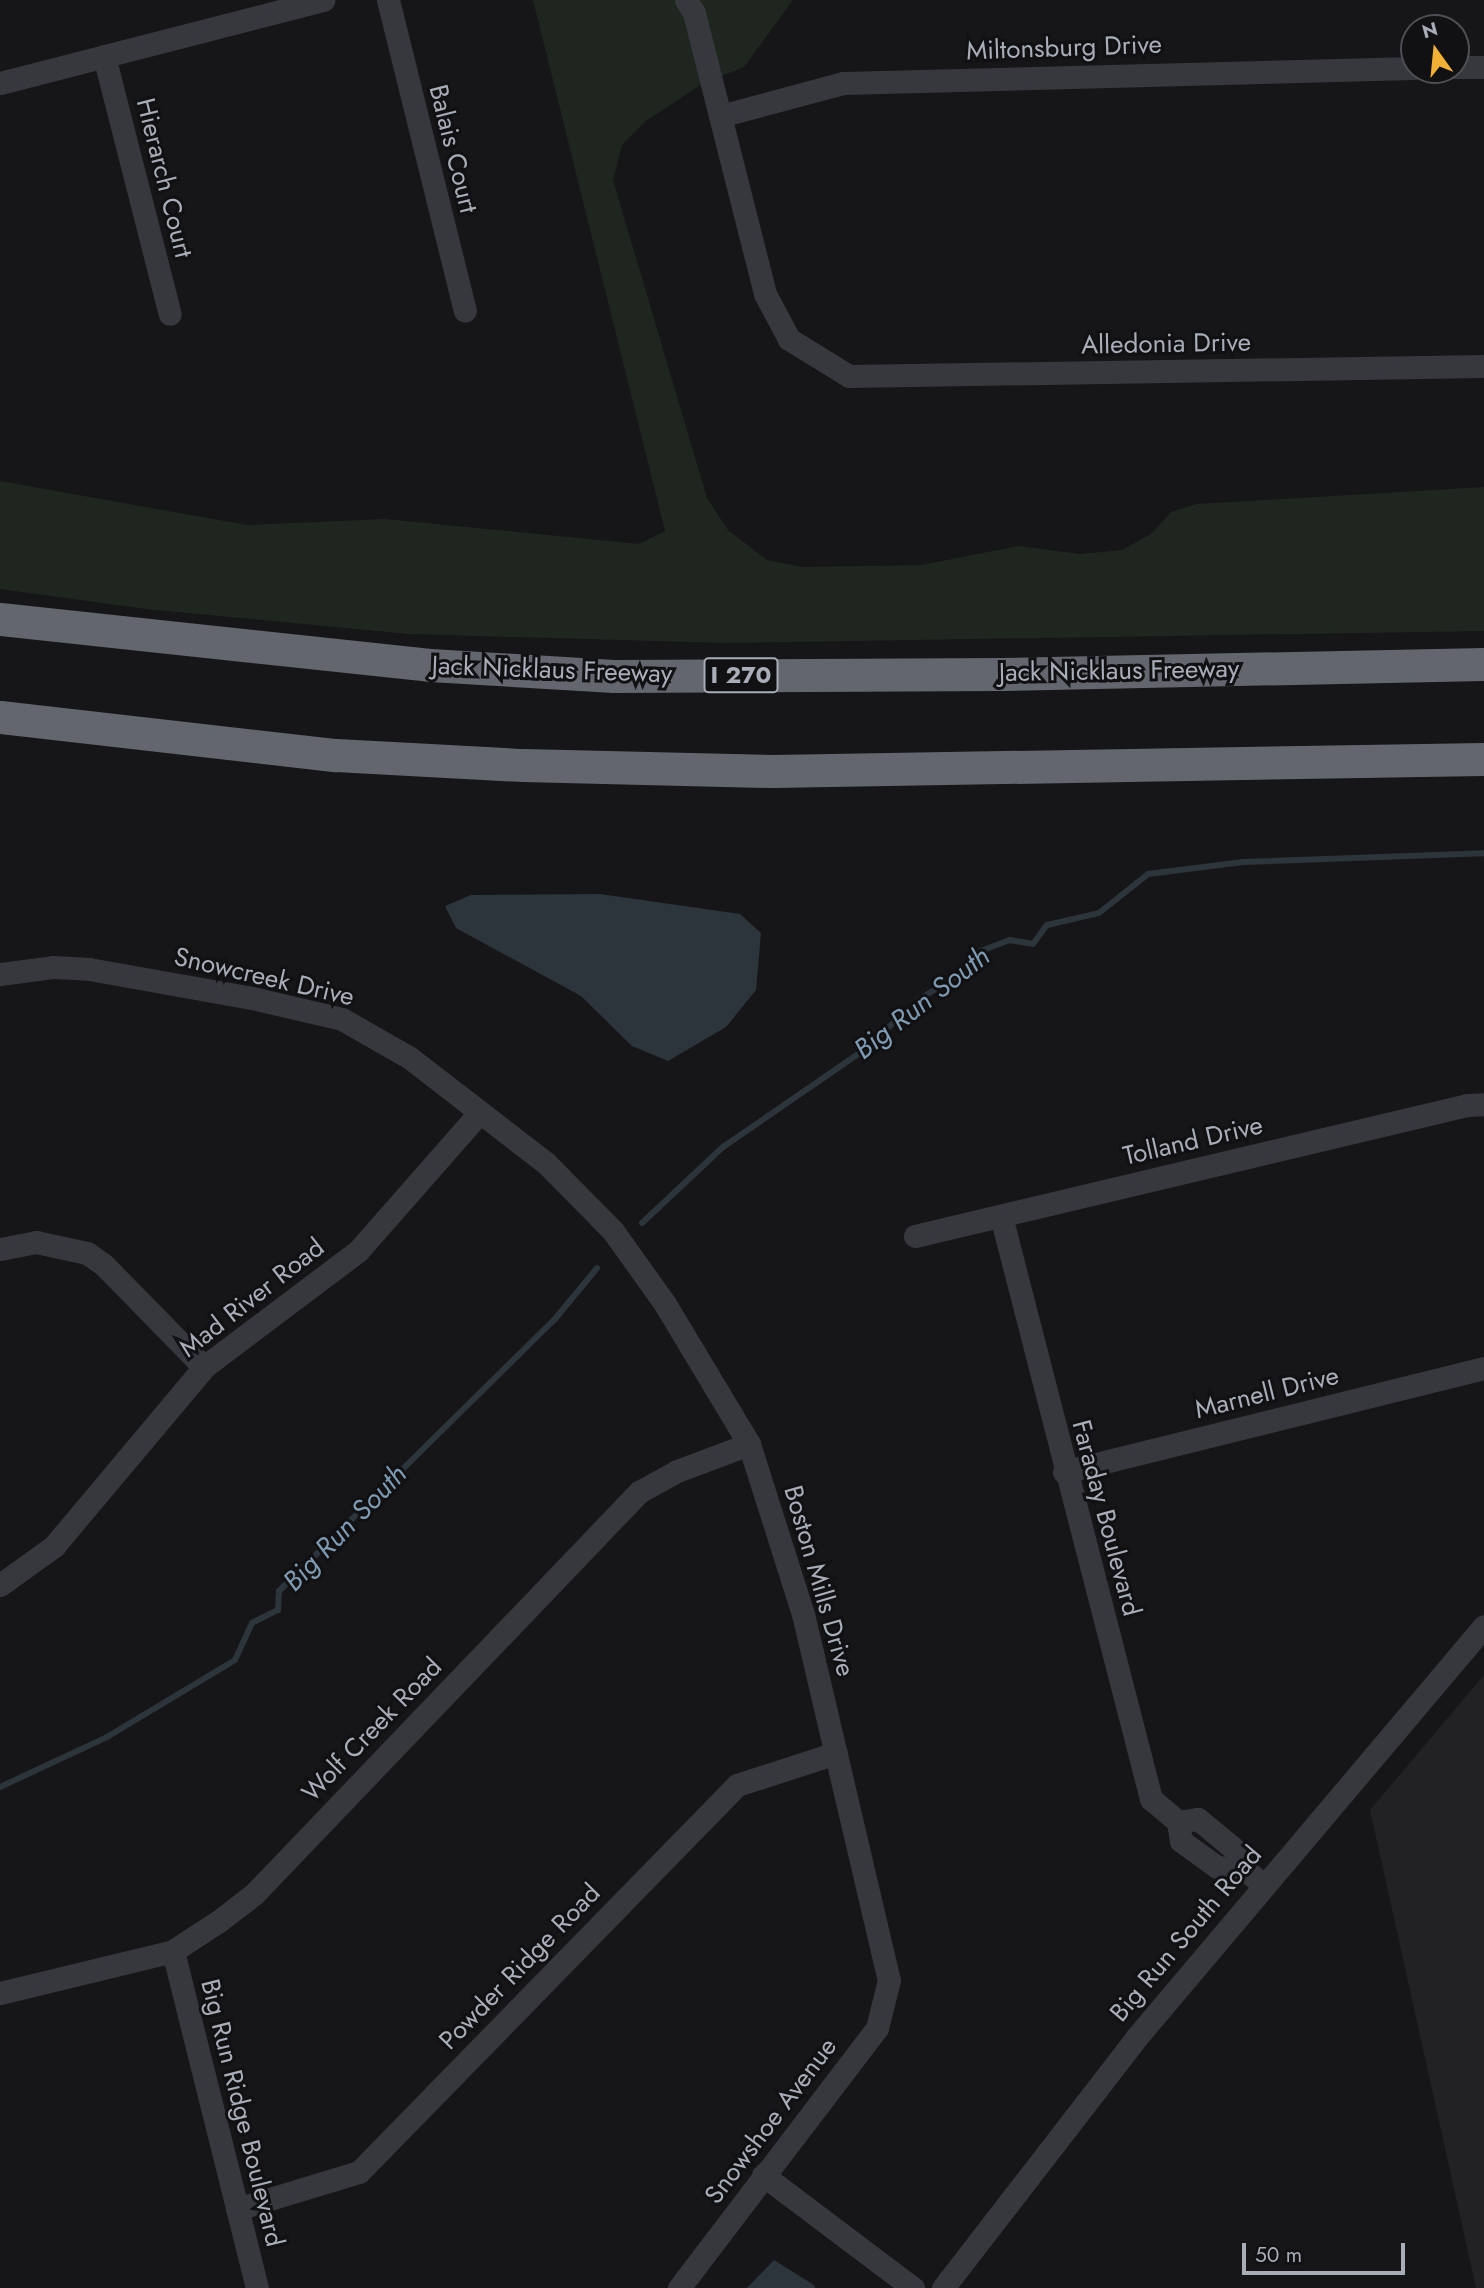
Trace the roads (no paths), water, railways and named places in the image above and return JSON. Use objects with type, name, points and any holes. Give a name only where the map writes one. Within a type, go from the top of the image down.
[{"type":"highway","name":"Jack Nicklaus Freeway","points":[[0,619],[403,663],[614,676],[1015,674],[1484,664]]},
{"type":"highway","points":[[0,717],[337,755],[523,765],[773,771],[1484,759]]},
{"type":"street","points":[[0,83],[324,0]]},
{"type":"street","name":"Balais Court","points":[[388,0],[465,311]]},
{"type":"street","points":[[686,0],[694,13],[720,116]]},
{"type":"street","name":"Hierarch Court","points":[[104,56],[170,314]]},
{"type":"street","name":"Miltonsburg Drive","points":[[720,116],[843,83],[1400,68]]},
{"type":"street","name":"Alledonia Drive","points":[[720,116],[765,294],[789,338],[849,376],[1484,366]]},
{"type":"street","name":"Snowcreek Drive","points":[[0,974],[53,967],[89,969],[342,1019],[410,1058],[480,1111],[546,1163],[613,1231]]},
{"type":"street","name":"Tolland Drive","points":[[915,1237],[1467,1105],[1484,1104]]},
{"type":"street","name":"Mad River Road","points":[[0,1585],[54,1546],[204,1367],[358,1251],[480,1111]]},
{"type":"street","name":"Faraday Boulevard","points":[[1000,1216],[1064,1472],[1151,1799],[1178,1822],[1181,1842],[1217,1867],[1254,1877]]},
{"type":"street","name":"Boston Mills Drive","points":[[613,1231],[666,1304],[749,1444],[803,1614],[890,1980]]},
{"type":"street","points":[[0,1249],[36,1242],[87,1253],[103,1264],[204,1367]]},
{"type":"street","name":"Marnell Drive","points":[[1064,1472],[1484,1368]]},
{"type":"street","name":"Wolf Creek Road","points":[[0,1993],[173,1951],[254,1894],[639,1492],[677,1471],[749,1444]]},
{"type":"street","name":"Big Run South Road","points":[[943,2288],[1136,2038],[1254,1877],[1484,1626]]},
{"type":"street","name":"Powder Ridge Road","points":[[237,2209],[359,2172],[737,1785],[836,1753]]},
{"type":"street","name":"Big Run Ridge Boulevard","points":[[173,1951],[257,2288]]},
{"type":"street","name":"Snowshoe Avenue","points":[[679,2288],[877,2028],[890,1980]]},
{"type":"street","points":[[763,2175],[913,2288]]},
{"type":"waterway","name":"Big Run South","points":[[642,1223],[723,1147],[861,1052],[920,999],[967,969],[981,951],[1009,940],[1033,944],[1047,925],[1099,913],[1148,874],[1243,862],[1484,853]]},
{"type":"waterway","name":"Big Run South","points":[[0,1787],[107,1737],[235,1660],[252,1623],[278,1610],[279,1591],[555,1319],[597,1268]]}]
